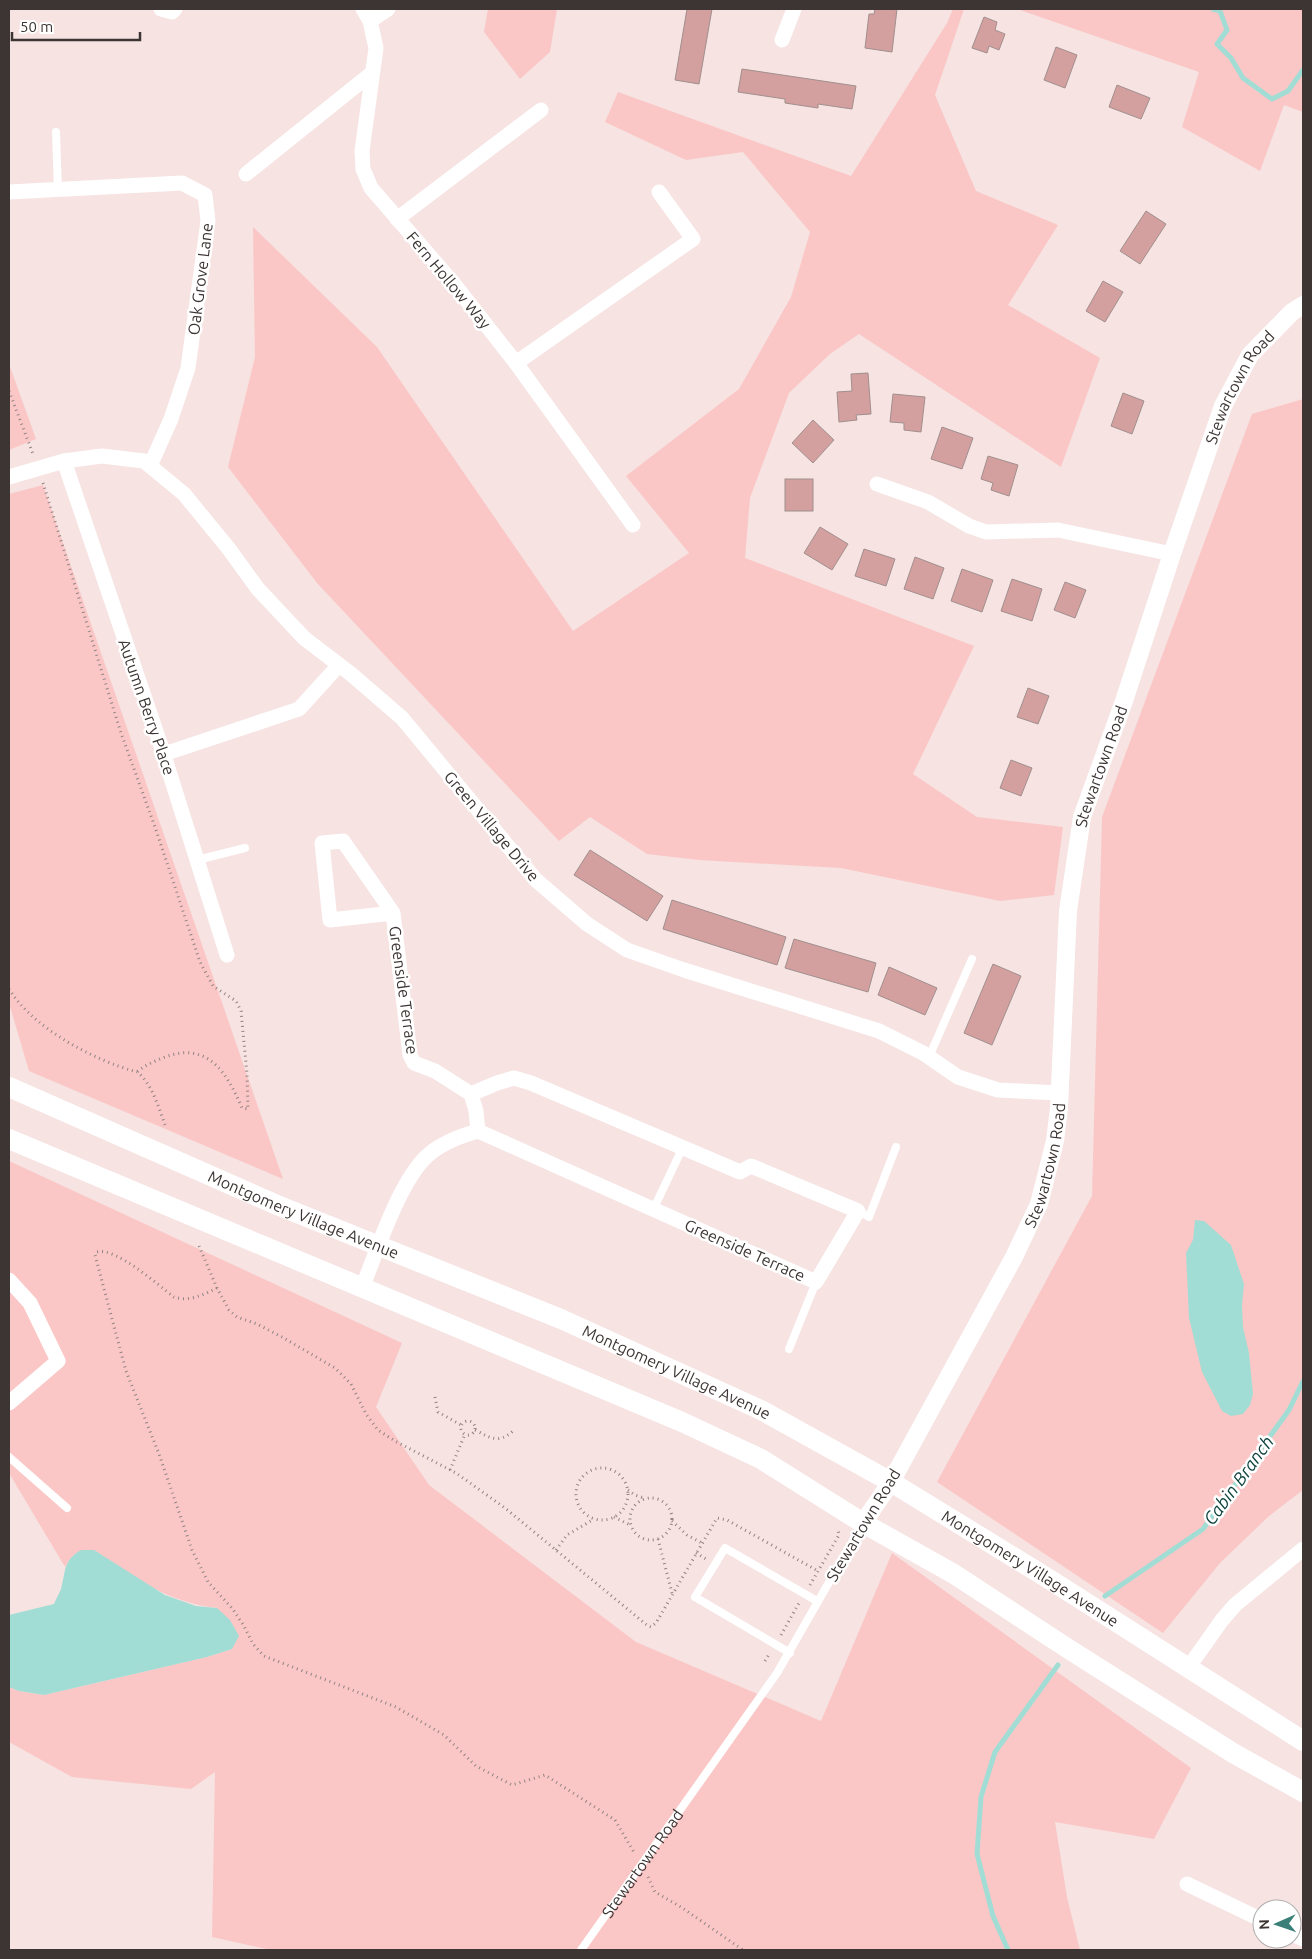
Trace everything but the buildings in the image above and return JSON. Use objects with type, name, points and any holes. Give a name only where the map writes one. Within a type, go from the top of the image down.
[{"type":"main road","name":"Montgomery Village Avenue","points":[[9,1087],[276,1205],[561,1319],[761,1410],[890,1482],[1049,1579],[1303,1741]]},
{"type":"main road","points":[[9,1139],[682,1422],[761,1459],[863,1523],[954,1574],[1066,1648],[1233,1753],[1303,1792]]},
{"type":"street","points":[[161,9],[172,12],[176,9]]},
{"type":"street","points":[[366,15],[388,9]]},
{"type":"street","points":[[782,40],[794,9]]},
{"type":"street","name":"Fern Hollow Way","points":[[366,15],[376,48],[362,151],[363,170],[371,188],[454,284],[516,363],[633,525]]},
{"type":"street","points":[[246,174],[372,73]]},
{"type":"street","points":[[397,219],[541,110]]},
{"type":"street","name":"Oak Grove Lane","points":[[9,192],[182,183],[205,195],[208,221],[188,368],[171,419],[150,466]]},
{"type":"street","points":[[516,363],[693,239],[659,192]]},
{"type":"street","name":"Stewartown Road","points":[[863,1523],[890,1482],[1014,1257],[1039,1204],[1055,1141],[1060,1093],[1068,911],[1082,817],[1124,701],[1223,406],[1250,355],[1292,312],[1303,305]]},
{"type":"street","name":"Green Village Drive","points":[[9,477],[64,461],[102,456],[144,461],[184,494],[229,549],[258,590],[304,638],[402,718],[536,880],[587,924],[627,950],[684,970],[879,1031],[929,1057],[958,1077],[998,1090],[1060,1093]]},
{"type":"street","name":"Autumn Berry Place","points":[[64,461],[164,754],[227,955]]},
{"type":"street","points":[[877,484],[928,502],[969,526],[986,532],[1058,530],[1172,554]]},
{"type":"street","points":[[164,754],[299,709],[339,665]]},
{"type":"street","name":"Greenside Terrace","points":[[393,913],[330,920],[322,843],[344,841],[393,913],[410,1055],[414,1063],[435,1072],[471,1094]]},
{"type":"street","points":[[362,1288],[402,1192],[418,1167],[427,1156],[458,1136],[478,1131],[471,1094],[514,1078],[531,1083],[682,1149],[740,1172],[751,1166],[858,1211]]},
{"type":"street","name":"Greenside Terrace","points":[[478,1131],[816,1282],[858,1211]]},
{"type":"street","points":[[9,1280],[30,1303],[58,1360],[9,1403]]},
{"type":"street","points":[[1188,1668],[1235,1605],[1303,1549]]},
{"type":"street","points":[[1187,1884],[1252,1915]]},
{"type":"lane","points":[[56,132],[58,190]]},
{"type":"lane","points":[[197,860],[245,848]]},
{"type":"lane","points":[[929,1057],[972,959]]},
{"type":"lane","points":[[858,1211],[869,1217],[896,1147]]},
{"type":"lane","points":[[654,1208],[682,1149]]},
{"type":"lane","points":[[789,1349],[816,1282]]},
{"type":"lane","points":[[9,1457],[67,1508]]},
{"type":"lane","name":"Stewartown Road","points":[[581,1950],[642,1866],[790,1653],[817,1601],[863,1523]]},
{"type":"lane","points":[[790,1653],[695,1597],[726,1548],[817,1601]]},
{"type":"path","points":[[9,391],[39,468],[48,503],[121,733],[200,962],[213,986],[236,1001],[241,1011],[248,1109],[242,1108],[235,1090],[219,1068],[200,1055],[179,1052],[157,1060],[137,1072]]},
{"type":"path","points":[[9,989],[25,1011],[68,1041],[98,1059],[137,1072],[145,1078],[166,1127]]},
{"type":"path","points":[[199,1246],[216,1288],[229,1310],[237,1317],[257,1324],[282,1337],[317,1356],[344,1375],[356,1391],[366,1414],[378,1430],[450,1470],[505,1508],[648,1626],[651,1627],[656,1623],[717,1518],[723,1518],[818,1571]]},
{"type":"path","points":[[216,1288],[200,1296],[180,1299],[174,1297],[123,1260],[104,1251],[97,1252],[95,1255],[126,1371],[192,1550],[208,1582],[239,1617],[257,1650],[264,1656],[396,1707],[444,1735],[476,1766],[512,1785],[545,1775],[615,1820],[655,1892],[681,1907],[743,1950]]},
{"type":"path","points":[[435,1397],[438,1412],[462,1425]]},
{"type":"path","points":[[465,1421],[472,1421],[475,1425],[475,1430],[471,1434],[465,1434],[461,1430],[465,1421]]},
{"type":"path","points":[[475,1430],[495,1439],[504,1438],[513,1431]]},
{"type":"path","points":[[450,1470],[465,1434]]},
{"type":"path","points":[[628,1490],[626,1504],[622,1511],[608,1520],[595,1519],[584,1513],[577,1502],[576,1490],[578,1483],[586,1473],[598,1468],[611,1470],[624,1480],[628,1490],[635,1496],[653,1498],[666,1504],[670,1509],[672,1521],[669,1530],[658,1539],[640,1537],[631,1526],[630,1515],[632,1509],[635,1504],[645,1498]]},
{"type":"path","points":[[614,1517],[631,1526]]},
{"type":"path","points":[[556,1550],[567,1535],[595,1519]]},
{"type":"path","points":[[672,1521],[687,1535],[702,1543]]},
{"type":"path","points":[[765,1661],[839,1534],[838,1526]]},
{"type":"path","points":[[658,1539],[673,1594]]},
{"type":"shaded area","points":[[488,9],[557,9],[550,52],[520,79],[484,32]]},
{"type":"shaded area","points":[[953,9],[964,9],[935,95],[976,191],[1058,225],[1008,305],[1100,358],[1061,467],[859,334],[830,354],[789,393],[750,498],[745,558],[974,646],[913,774],[977,817],[1063,827],[1054,895],[1000,901],[841,868],[699,860],[647,854],[590,817],[559,841],[317,583],[228,467],[255,357],[253,227],[377,347],[573,631],[689,553],[626,476],[739,389],[791,297],[810,232],[743,152],[686,160],[605,122],[618,92],[851,176],[947,23]]},
{"type":"shaded area","points":[[1017,9],[1303,9],[1303,112],[1284,105],[1260,171],[1182,127],[1199,72]]},
{"type":"shaded area","points":[[9,364],[36,439],[9,450]]},
{"type":"shaded area","points":[[1303,399],[1303,1490],[1269,1516],[1220,1563],[1163,1633],[937,1482],[1092,1196],[1102,817],[1252,414]]},
{"type":"shaded area","points":[[43,485],[283,1179],[29,1071],[9,1003],[9,494]]},
{"type":"shaded area","points":[[9,1161],[402,1343],[376,1407],[429,1485],[636,1642],[821,1721],[892,1553],[1191,1768],[1154,1839],[1055,1822],[1067,1897],[1080,1950],[271,1950],[212,1937],[215,1772],[191,1789],[72,1777],[9,1742],[9,1687],[19,1691],[44,1695],[207,1657],[232,1649],[217,1608],[182,1600],[152,1587],[94,1550],[76,1553],[65,1567],[9,1473]]},
{"type":"water","points":[[1195,1220],[1204,1221],[1231,1245],[1244,1284],[1242,1305],[1243,1327],[1249,1353],[1253,1394],[1250,1405],[1243,1414],[1231,1416],[1222,1411],[1202,1372],[1189,1318],[1186,1253],[1193,1240]]},
{"type":"water","points":[[81,1550],[94,1550],[165,1595],[196,1606],[217,1608],[230,1620],[239,1636],[232,1649],[207,1657],[44,1695],[19,1691],[9,1687],[9,1615],[54,1604],[61,1589],[68,1562]]},
{"type":"waterway","points":[[1213,9],[1220,11],[1227,30],[1217,44],[1231,58],[1243,78],[1272,99],[1288,91],[1303,70]]},
{"type":"waterway","name":"Cabin Branch","points":[[1105,1596],[1203,1529],[1289,1410],[1303,1381]]},
{"type":"waterway","name":"Cabin Branch","points":[[1008,1950],[993,1916],[977,1854],[981,1797],[995,1752],[1058,1665]]}]
